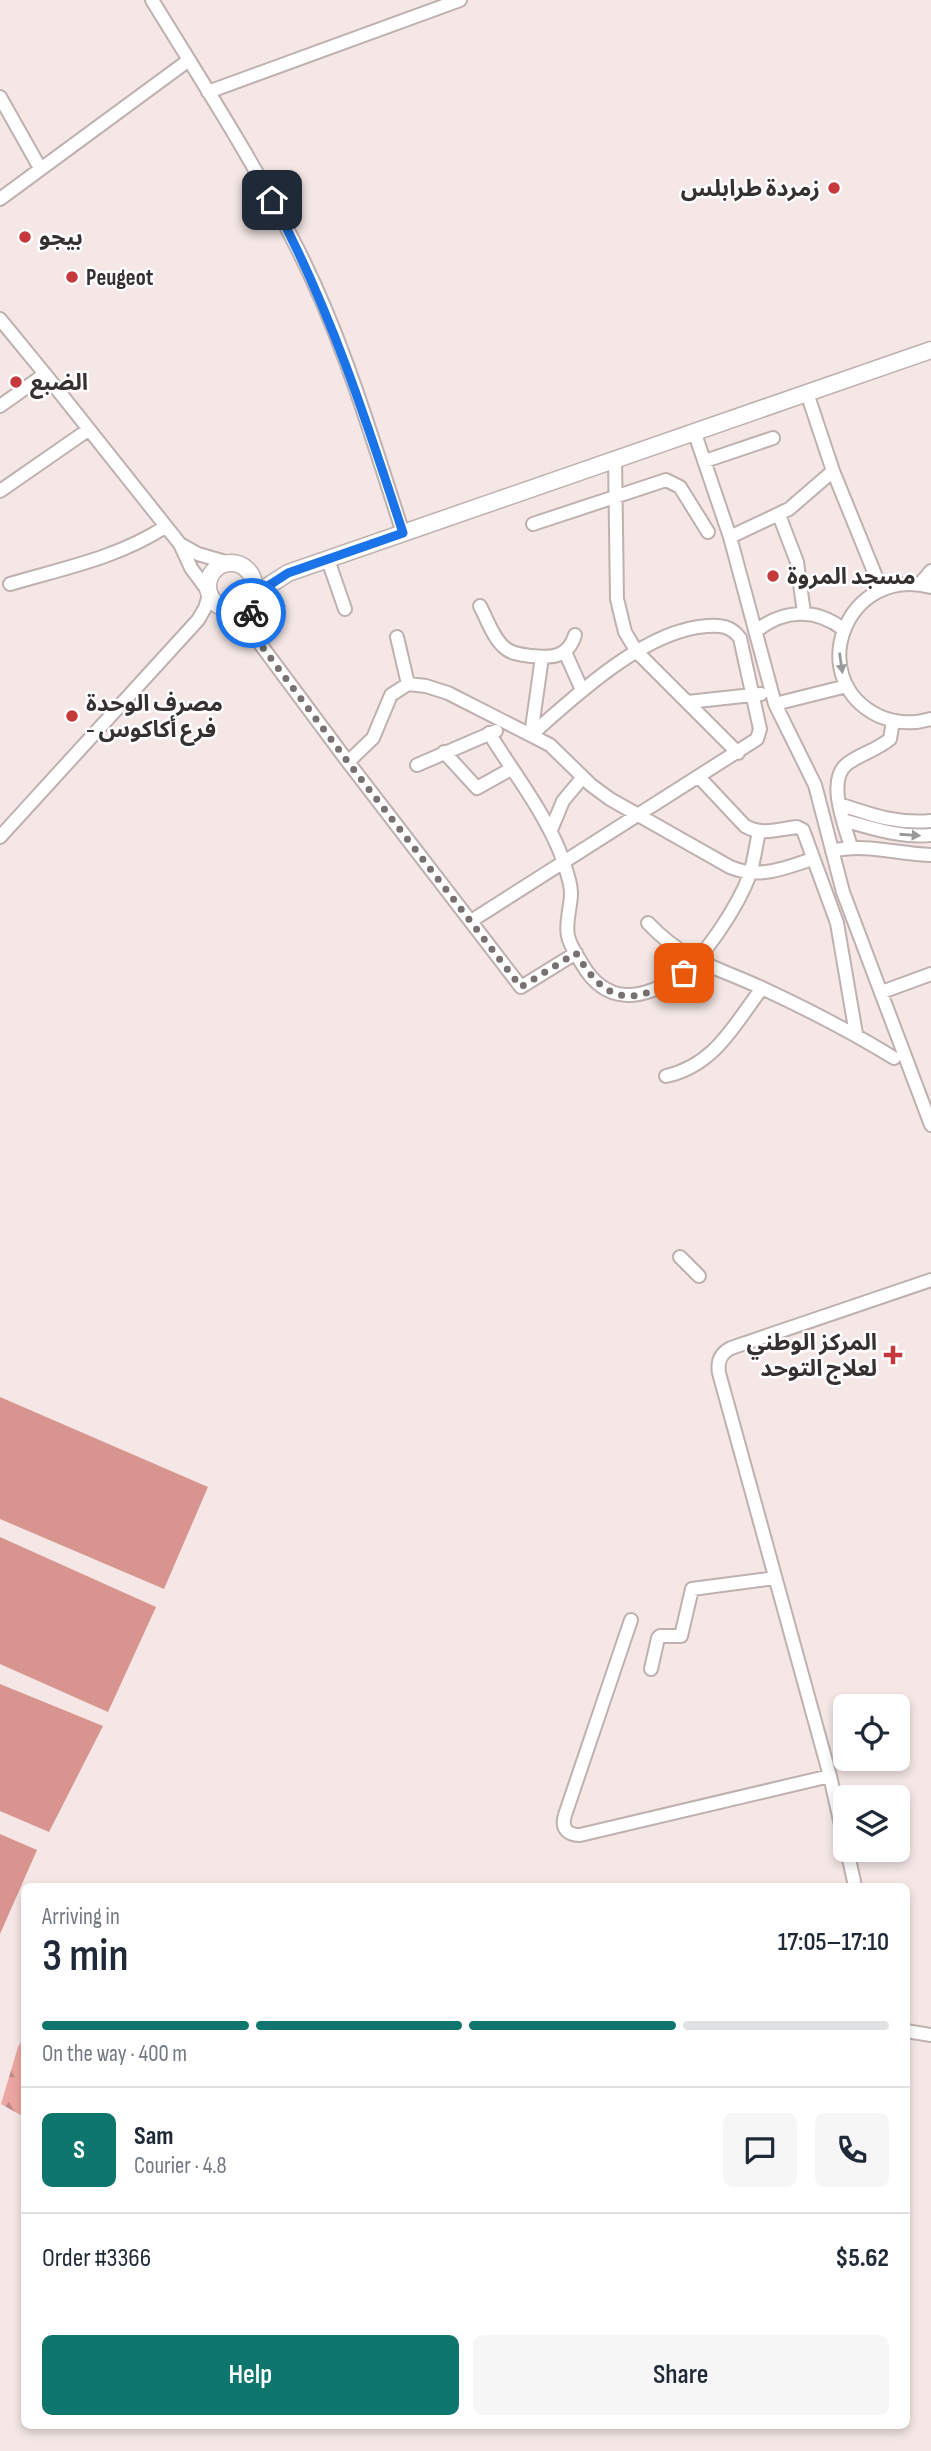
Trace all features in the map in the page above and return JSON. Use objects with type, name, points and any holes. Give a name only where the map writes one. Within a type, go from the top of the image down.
[{"type":"main road","points":[[288,573],[239,608],[224,608],[209,593],[209,578],[222,564],[235,564],[265,573],[288,573],[328,561],[694,430],[931,350]]},
{"type":"main road","points":[[235,564],[253,580],[250,599]]},
{"type":"street","points":[[152,0],[260,178],[296,245],[357,392],[403,533]]},
{"type":"street","points":[[208,92],[460,0]]},
{"type":"street","points":[[0,199],[189,60]]},
{"type":"street","points":[[0,97],[40,168]]},
{"type":"street","points":[[0,319],[180,544],[191,568],[209,593],[198,620],[0,837]]},
{"type":"street","points":[[0,406],[44,374]]},
{"type":"street","points":[[807,393],[833,471],[881,589]]},
{"type":"street","points":[[0,491],[88,430]]},
{"type":"street","points":[[694,430],[730,537],[773,698],[815,785],[847,902],[931,1125]]},
{"type":"street","points":[[705,461],[773,438]]},
{"type":"street","points":[[615,458],[618,608],[625,632],[637,652],[738,753]]},
{"type":"street","points":[[730,537],[779,515],[799,502],[833,471]]},
{"type":"street","points":[[533,524],[661,480],[672,481],[680,487],[708,532]]},
{"type":"street","points":[[779,515],[797,562],[804,613]]},
{"type":"street","points":[[10,584],[102,558],[142,542],[165,527]]},
{"type":"street","points":[[180,544],[198,554],[235,564]]},
{"type":"street","points":[[328,561],[345,610]]},
{"type":"street","points":[[931,571],[926,586],[907,583],[881,589],[858,605],[844,629],[839,658],[848,686],[862,705],[893,721],[915,722],[931,719]]},
{"type":"street","points":[[250,599],[258,641]]},
{"type":"street","points":[[480,606],[499,642],[516,654],[554,657],[565,652],[575,635]]},
{"type":"street","points":[[198,620],[224,608],[258,641],[521,987],[576,953]]},
{"type":"street","points":[[756,631],[778,617],[804,613],[825,618],[844,629]]},
{"type":"street","points":[[471,921],[753,743],[759,734],[740,638],[724,626],[683,629],[637,652],[582,690],[531,734]]},
{"type":"street","points":[[397,637],[408,684]]},
{"type":"street","points":[[565,652],[582,690]]},
{"type":"street","points":[[531,734],[542,657]]},
{"type":"street","points":[[348,762],[373,738],[391,695],[408,684],[426,686],[448,693],[509,726],[531,734],[561,754],[600,792],[730,867],[750,873],[776,872],[812,859]]},
{"type":"street","points":[[688,702],[753,694],[773,698],[848,686]]},
{"type":"street","points":[[851,847],[839,804],[838,776],[847,764],[887,742],[892,736],[893,721]]},
{"type":"street","points":[[416,765],[509,726]]},
{"type":"street","points":[[489,733],[551,830],[564,863],[571,894],[567,933],[588,974],[610,993],[648,993],[669,983],[696,961],[726,919],[750,873],[759,832]]},
{"type":"street","points":[[444,752],[477,788],[512,769]]},
{"type":"street","points":[[551,830],[563,801],[583,777]]},
{"type":"street","points":[[699,777],[745,826],[759,832],[800,828],[837,923],[856,1034]]},
{"type":"street","points":[[839,804],[913,836],[931,835]]},
{"type":"street","points":[[843,820],[888,826],[931,821]]},
{"type":"street","points":[[832,851],[851,847],[931,855]]},
{"type":"street","points":[[648,922],[669,944],[696,961],[762,988],[856,1034],[894,1058]]},
{"type":"street","points":[[882,992],[931,974]]},
{"type":"street","points":[[666,1076],[685,1072],[711,1054],[762,988]]},
{"type":"street","points":[[680,1257],[699,1276]]},
{"type":"street","points":[[833,1789],[718,1367],[721,1355],[731,1348],[931,1280]]},
{"type":"street","points":[[651,1669],[658,1638],[681,1636],[692,1589],[775,1578]]},
{"type":"street","points":[[631,1620],[565,1815],[565,1830],[572,1835],[580,1835],[830,1776]]},
{"type":"street","points":[[850,1862],[854,1883]]},
{"type":"street","points":[[910,2032],[931,2035]]},
{"type":"green space","points":[[21,2042],[21,2115],[1,2104]]},
{"type":"shaded area","points":[[0,1397],[208,1487],[164,1589],[0,1519]]},
{"type":"shaded area","points":[[0,1537],[156,1607],[108,1712],[0,1664]]},
{"type":"shaded area","points":[[0,1684],[103,1726],[49,1832],[0,1811]]},
{"type":"shaded area","points":[[0,1834],[37,1850],[0,1934]]},
{"type":"way so far","points":[[251,613],[258,641],[521,987],[576,953],[588,974],[610,993],[648,993],[684,973]]},
{"type":"place","name":"زمردة طرابلس","points":[[834,188]]},
{"type":"place","name":"بيجو","points":[[25,237]]},
{"type":"place","name":"Peugeot","points":[[72,277]]},
{"type":"place","name":"الضبع","points":[[16,382]]},
{"type":"place","name":"مسجد المروة","points":[[773,576]]},
{"type":"place","name":"مصرف الوحدة - فرع أكاكوس","points":[[72,716]]},
{"type":"place","name":"المركز الوطني لعلاج التوحد","points":[[893,1355]]},
{"type":"route","points":[[251,613],[251,597],[288,573],[403,533],[357,392],[296,245],[272,200]]}]
